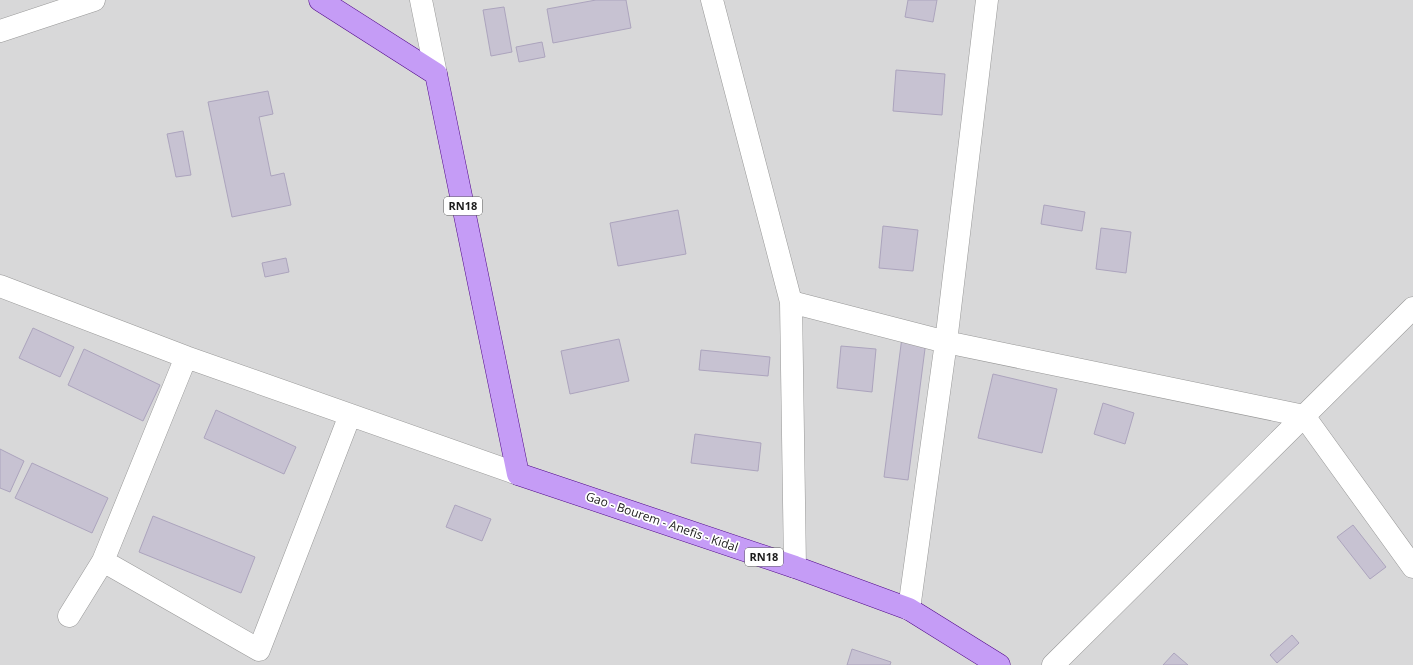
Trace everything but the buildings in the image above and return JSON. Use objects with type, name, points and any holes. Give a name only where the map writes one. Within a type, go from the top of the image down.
[{"type":"main road","points":[[320,0],[436,74]]},
{"type":"main road","name":"RN18","points":[[436,74],[518,474]]},
{"type":"main road","name":"Gao - Bourem - Anefis - Kidal","points":[[518,474],[795,567],[909,609],[999,665]]},
{"type":"street","points":[[0,31],[94,0]]},
{"type":"street","points":[[421,0],[436,74]]},
{"type":"street","points":[[712,0],[790,302],[795,567]]},
{"type":"street","points":[[909,609],[946,342],[987,0]]},
{"type":"street","points":[[0,286],[186,357],[518,474]]},
{"type":"street","points":[[790,302],[946,342],[1304,416],[1413,568]]},
{"type":"street","points":[[1053,665],[1413,308]]},
{"type":"street","points":[[69,616],[103,561],[186,357]]},
{"type":"street","points":[[103,561],[259,650],[350,415]]},
{"type":"shaded area","points":[[0,0],[1413,0],[1413,665],[0,665]]}]
